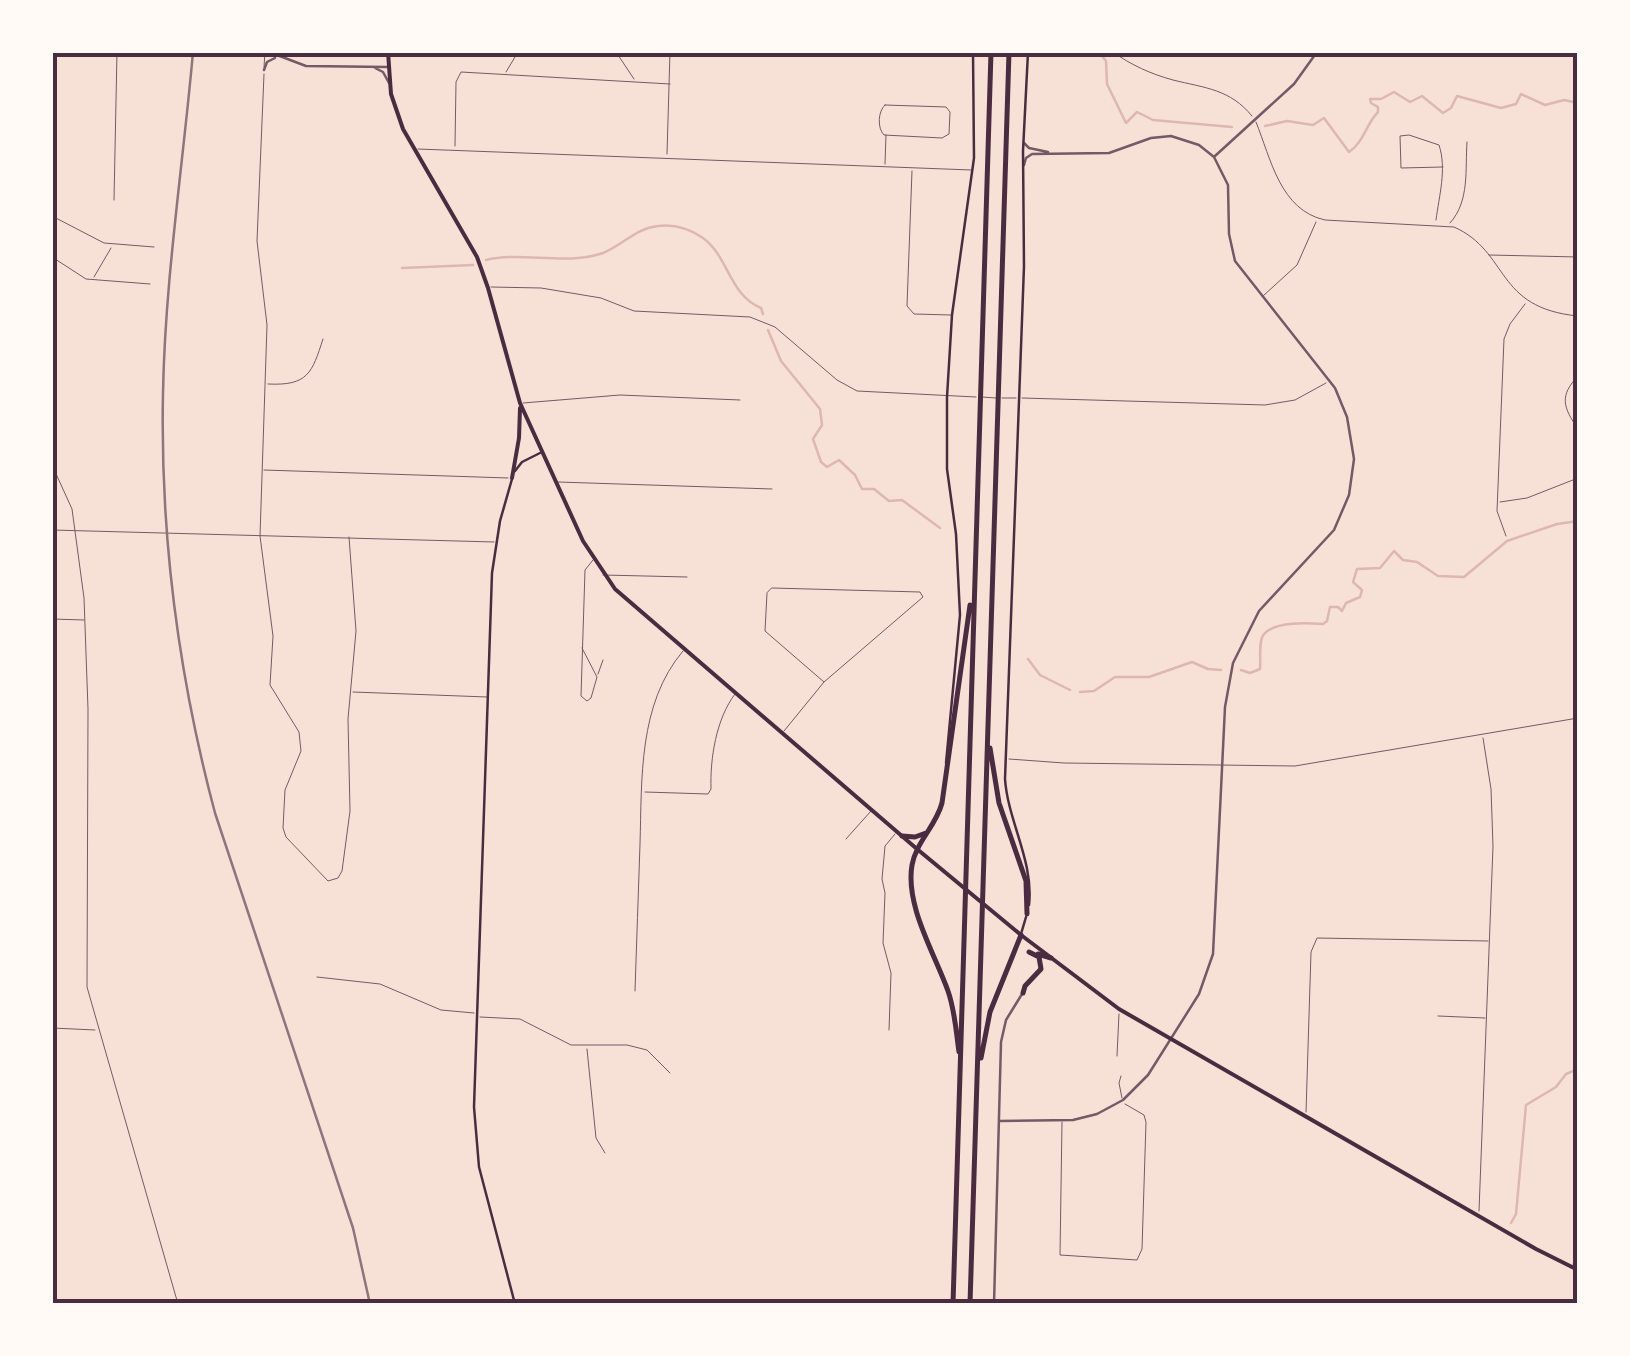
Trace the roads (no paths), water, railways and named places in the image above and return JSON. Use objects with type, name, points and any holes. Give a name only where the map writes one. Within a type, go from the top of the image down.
[{"type":"highway","points":[[953,1304],[991,52]]},
{"type":"highway","points":[[970,1304],[1008,52]]},
{"type":"highway","points":[[961,1064],[949,994],[914,897],[911,875],[917,849],[940,811],[974,577]]},
{"type":"highway","points":[[988,736],[999,803],[1026,880],[1026,914]]},
{"type":"highway","points":[[899,834],[915,838],[929,831]]},
{"type":"highway","points":[[976,1111],[984,1031],[1021,935]]},
{"type":"highway","points":[[1008,968],[1017,955],[1029,952],[1051,958]]},
{"type":"highway","points":[[1023,993],[1024,986],[1041,969],[1040,960],[1029,952]]},
{"type":"main road","points":[[388,52],[396,112],[470,243],[488,288],[520,403],[554,482],[603,575],[683,650],[899,834],[1021,935],[1120,1009],[1574,1268]]},
{"type":"main road","points":[[945,782],[960,615],[956,534],[947,468],[947,396],[952,315],[973,170],[973,52]]},
{"type":"main road","points":[[1021,935],[1030,901],[1029,873],[1009,807],[1006,759],[1028,52]]},
{"type":"main road","points":[[515,1304],[479,1167],[474,1107],[496,542],[520,438],[520,403]]},
{"type":"main road","points":[[512,478],[522,462],[542,453]]},
{"type":"street","points":[[114,200],[118,52]]},
{"type":"street","points":[[349,537],[356,631],[347,734],[350,812],[344,866],[338,878],[325,879],[286,837],[283,828],[284,790],[301,751],[299,732],[270,685],[272,636],[260,536],[267,325],[256,241],[264,70],[267,52],[306,66],[388,66]]},
{"type":"street","points":[[504,74],[518,52]]},
{"type":"street","points":[[616,52],[636,82]]},
{"type":"street","points":[[668,157],[670,52]]},
{"type":"street","points":[[705,52],[723,52]]},
{"type":"street","points":[[1113,52],[1140,68],[1223,91],[1240,102],[1255,120],[1290,201],[1304,214],[1449,226],[1462,231],[1486,254],[1527,302],[1546,311],[1578,316]]},
{"type":"street","points":[[1214,157],[1294,84],[1316,52]]},
{"type":"street","points":[[264,70],[269,60],[282,58]]},
{"type":"street","points":[[364,66],[382,71],[390,85]]},
{"type":"street","points":[[454,150],[459,74],[670,84]]},
{"type":"street","points":[[885,167],[886,136],[880,128],[880,111],[885,105],[943,107],[950,111],[950,131],[946,137],[886,136]]},
{"type":"street","points":[[1436,224],[1443,167],[1441,150],[1436,142],[1409,134],[1400,136],[1400,168],[1443,167]]},
{"type":"street","points":[[1023,136],[1028,148],[1049,152]]},
{"type":"street","points":[[999,1121],[1062,1122],[1097,1114],[1122,1100],[1148,1075],[1208,976],[1213,954],[1226,695],[1240,645],[1259,610],[1334,530],[1349,496],[1354,459],[1342,401],[1330,381],[1235,261],[1229,234],[1228,185],[1214,157],[1199,145],[1171,136],[1150,138],[1109,153],[1029,155],[1023,168]]},
{"type":"street","points":[[1449,226],[1461,208],[1467,142]]},
{"type":"street","points":[[415,151],[973,170]]},
{"type":"street","points":[[912,168],[907,306],[914,314],[952,315]]},
{"type":"street","points":[[52,216],[112,245],[154,247]]},
{"type":"street","points":[[1262,297],[1297,265],[1317,218]]},
{"type":"street","points":[[92,280],[112,245]]},
{"type":"street","points":[[1486,254],[1578,257]]},
{"type":"street","points":[[52,257],[92,280],[150,284]]},
{"type":"street","points":[[488,288],[535,287],[601,298],[630,310],[758,319],[775,327],[836,380],[857,391],[1265,405],[1301,398],[1330,381]]},
{"type":"street","points":[[1506,536],[1497,502],[1504,339],[1527,302]]},
{"type":"street","points":[[265,384],[288,384],[305,377],[313,368],[323,339]]},
{"type":"street","points":[[1578,376],[1565,391],[1563,404],[1578,429]]},
{"type":"street","points":[[520,403],[620,395],[740,400]]},
{"type":"street","points":[[52,465],[69,499],[76,530],[86,620],[86,980],[178,1304]]},
{"type":"street","points":[[261,470],[512,478]]},
{"type":"street","points":[[1497,502],[1527,498],[1578,478]]},
{"type":"street","points":[[554,482],[772,489]]},
{"type":"street","points":[[52,530],[496,542]]},
{"type":"street","points":[[593,560],[585,568],[580,696],[584,701],[591,698],[603,660]]},
{"type":"street","points":[[603,575],[687,576]]},
{"type":"street","points":[[782,733],[824,682],[920,600],[922,594],[768,589],[764,632],[824,682]]},
{"type":"street","points":[[52,618],[86,620]]},
{"type":"street","points":[[582,648],[597,678]]},
{"type":"street","points":[[635,991],[646,737],[668,672],[683,650]]},
{"type":"street","points":[[350,692],[487,697]]},
{"type":"street","points":[[642,791],[708,794],[713,755],[726,708],[735,694]]},
{"type":"street","points":[[1006,759],[1223,766],[1309,764],[1578,718]]},
{"type":"street","points":[[1478,1216],[1492,816],[1483,735]]},
{"type":"street","points":[[846,839],[872,810]]},
{"type":"street","points":[[890,1030],[892,973],[883,943],[883,865],[884,846],[899,834]]},
{"type":"street","points":[[1306,1116],[1311,946],[1316,938],[1490,941]]},
{"type":"street","points":[[318,977],[367,982],[441,1010],[520,1019],[558,1040],[647,1050],[670,1073]]},
{"type":"street","points":[[994,1304],[1002,1034],[1023,993]]},
{"type":"street","points":[[1118,1056],[1120,1009]]},
{"type":"street","points":[[1438,1016],[1486,1018]]},
{"type":"street","points":[[52,1028],[98,1030]]},
{"type":"street","points":[[587,1046],[596,1138],[605,1153]]},
{"type":"street","points":[[1062,1122],[1060,1255],[1132,1260],[1140,1257],[1145,1116],[1122,1100],[1121,1076]]},
{"type":"street","points":[[1574,1268],[1578,1258]]},
{"type":"waterway","points":[[1099,52],[1106,61],[1107,84],[1126,123],[1137,112],[1153,120],[1232,127]]},
{"type":"waterway","points":[[1265,126],[1287,121],[1313,125],[1324,118],[1349,152],[1378,112],[1370,99],[1381,99],[1394,92],[1410,102],[1422,96],[1443,113],[1457,96],[1501,108],[1516,104],[1521,94],[1545,105],[1564,100],[1578,103]]},
{"type":"waterway","points":[[486,260],[589,257],[650,227],[676,227],[698,235],[712,246],[735,285],[763,314]]},
{"type":"waterway","points":[[402,268],[473,265]]},
{"type":"waterway","points":[[768,330],[781,361],[820,409],[822,425],[813,439],[821,462],[827,467],[839,460],[855,475],[862,489],[874,489],[889,501],[902,500],[940,528]]},
{"type":"waterway","points":[[1241,670],[1250,673],[1260,669],[1261,641],[1269,630],[1292,624],[1323,624],[1330,607],[1342,611],[1346,603],[1360,597],[1362,590],[1353,582],[1357,569],[1380,568],[1394,551],[1403,560],[1417,562],[1438,576],[1464,577],[1507,541],[1578,521]]},
{"type":"waterway","points":[[1028,659],[1040,675],[1070,690]]},
{"type":"waterway","points":[[1080,692],[1094,691],[1115,677],[1149,677],[1192,662],[1221,670]]},
{"type":"waterway","points":[[1511,1223],[1516,1214],[1526,1105],[1578,1069]]},
{"type":"railway","points":[[193,52],[164,351],[165,499],[181,657],[215,813],[353,1228],[370,1304]]}]
